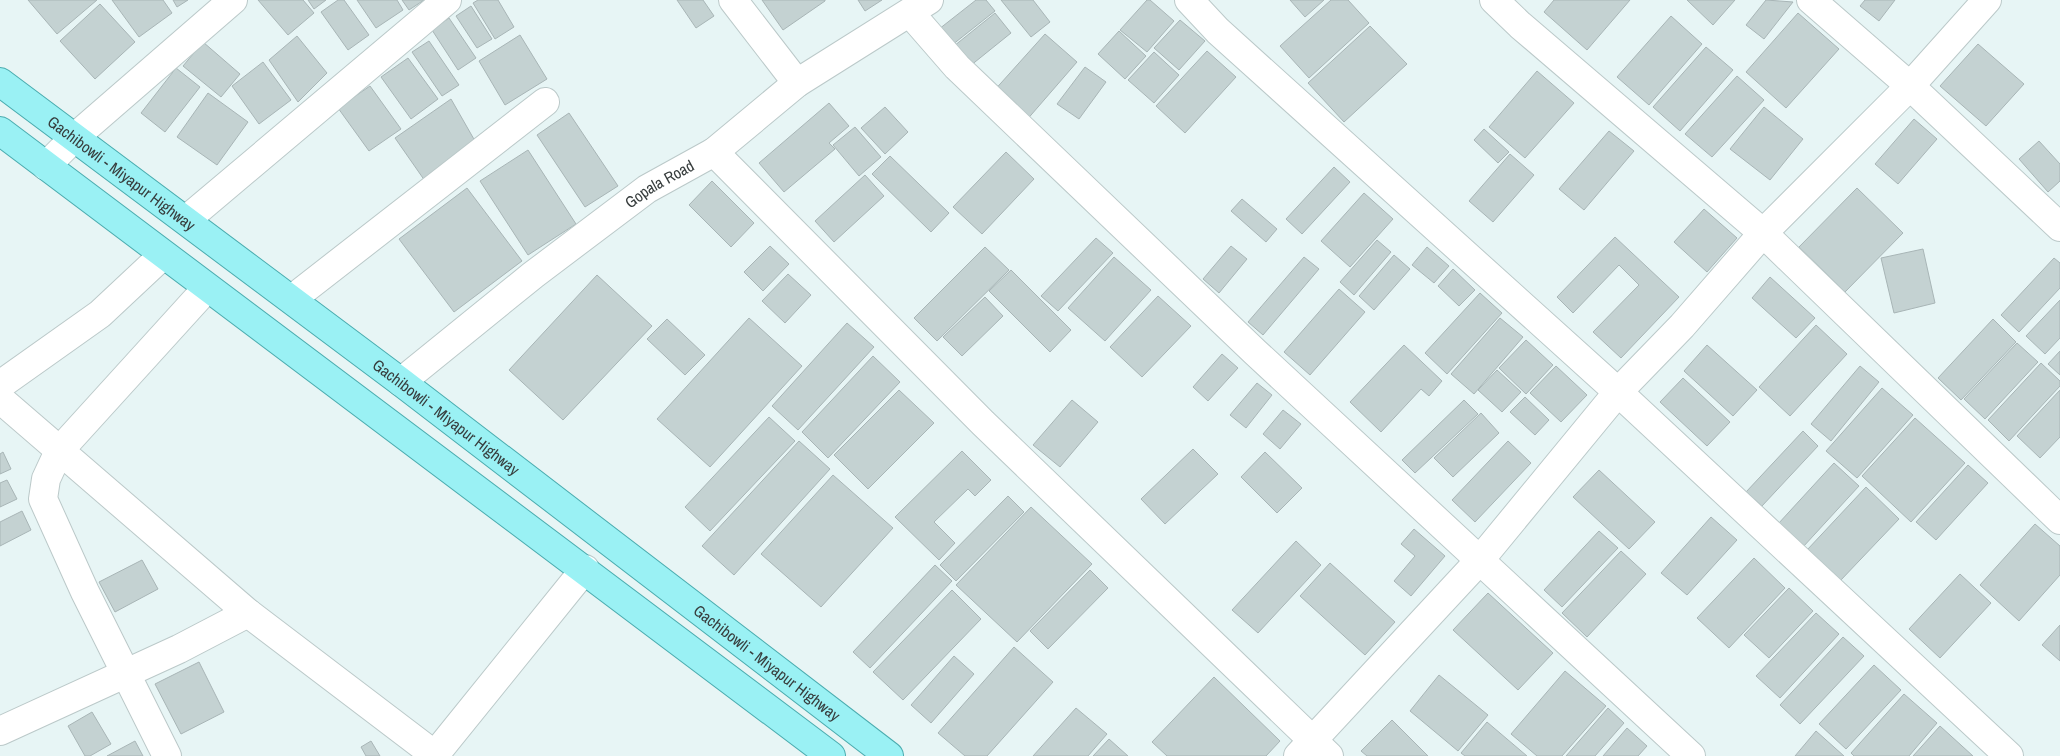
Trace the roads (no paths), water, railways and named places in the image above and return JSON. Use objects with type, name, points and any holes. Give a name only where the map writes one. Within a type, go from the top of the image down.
[{"type":"main road","name":"Gachibowli - Miyapur Highway","points":[[0,82],[292,299],[889,756]]},
{"type":"main road","points":[[0,131],[832,756]]},
{"type":"street","points":[[46,166],[75,137],[233,0]]},
{"type":"street","points":[[186,220],[447,0]]},
{"type":"street","points":[[733,0],[797,83]]},
{"type":"street","points":[[1189,0],[1225,37],[1618,392],[2009,756]]},
{"type":"street","points":[[1494,0],[1520,26],[1763,233],[2060,520]]},
{"type":"street","points":[[1812,0],[1910,86],[2060,227]]},
{"type":"street","points":[[714,152],[1313,751],[1479,561],[1618,392],[1682,326],[1763,233],[1910,86],[1987,0]]},
{"type":"street","points":[[920,7],[971,81],[1255,352],[1691,756]]},
{"type":"street","name":"Gopala Road","points":[[401,382],[533,275],[647,189],[714,152],[797,83],[920,7]]},
{"type":"street","points":[[292,299],[545,102]]},
{"type":"street","points":[[0,386],[100,314],[163,255]]},
{"type":"street","points":[[167,756],[85,592],[43,499],[46,479],[59,451],[207,288]]},
{"type":"street","points":[[0,399],[248,613],[435,756],[585,569]]},
{"type":"street","points":[[0,730],[127,673],[248,613]]}]
